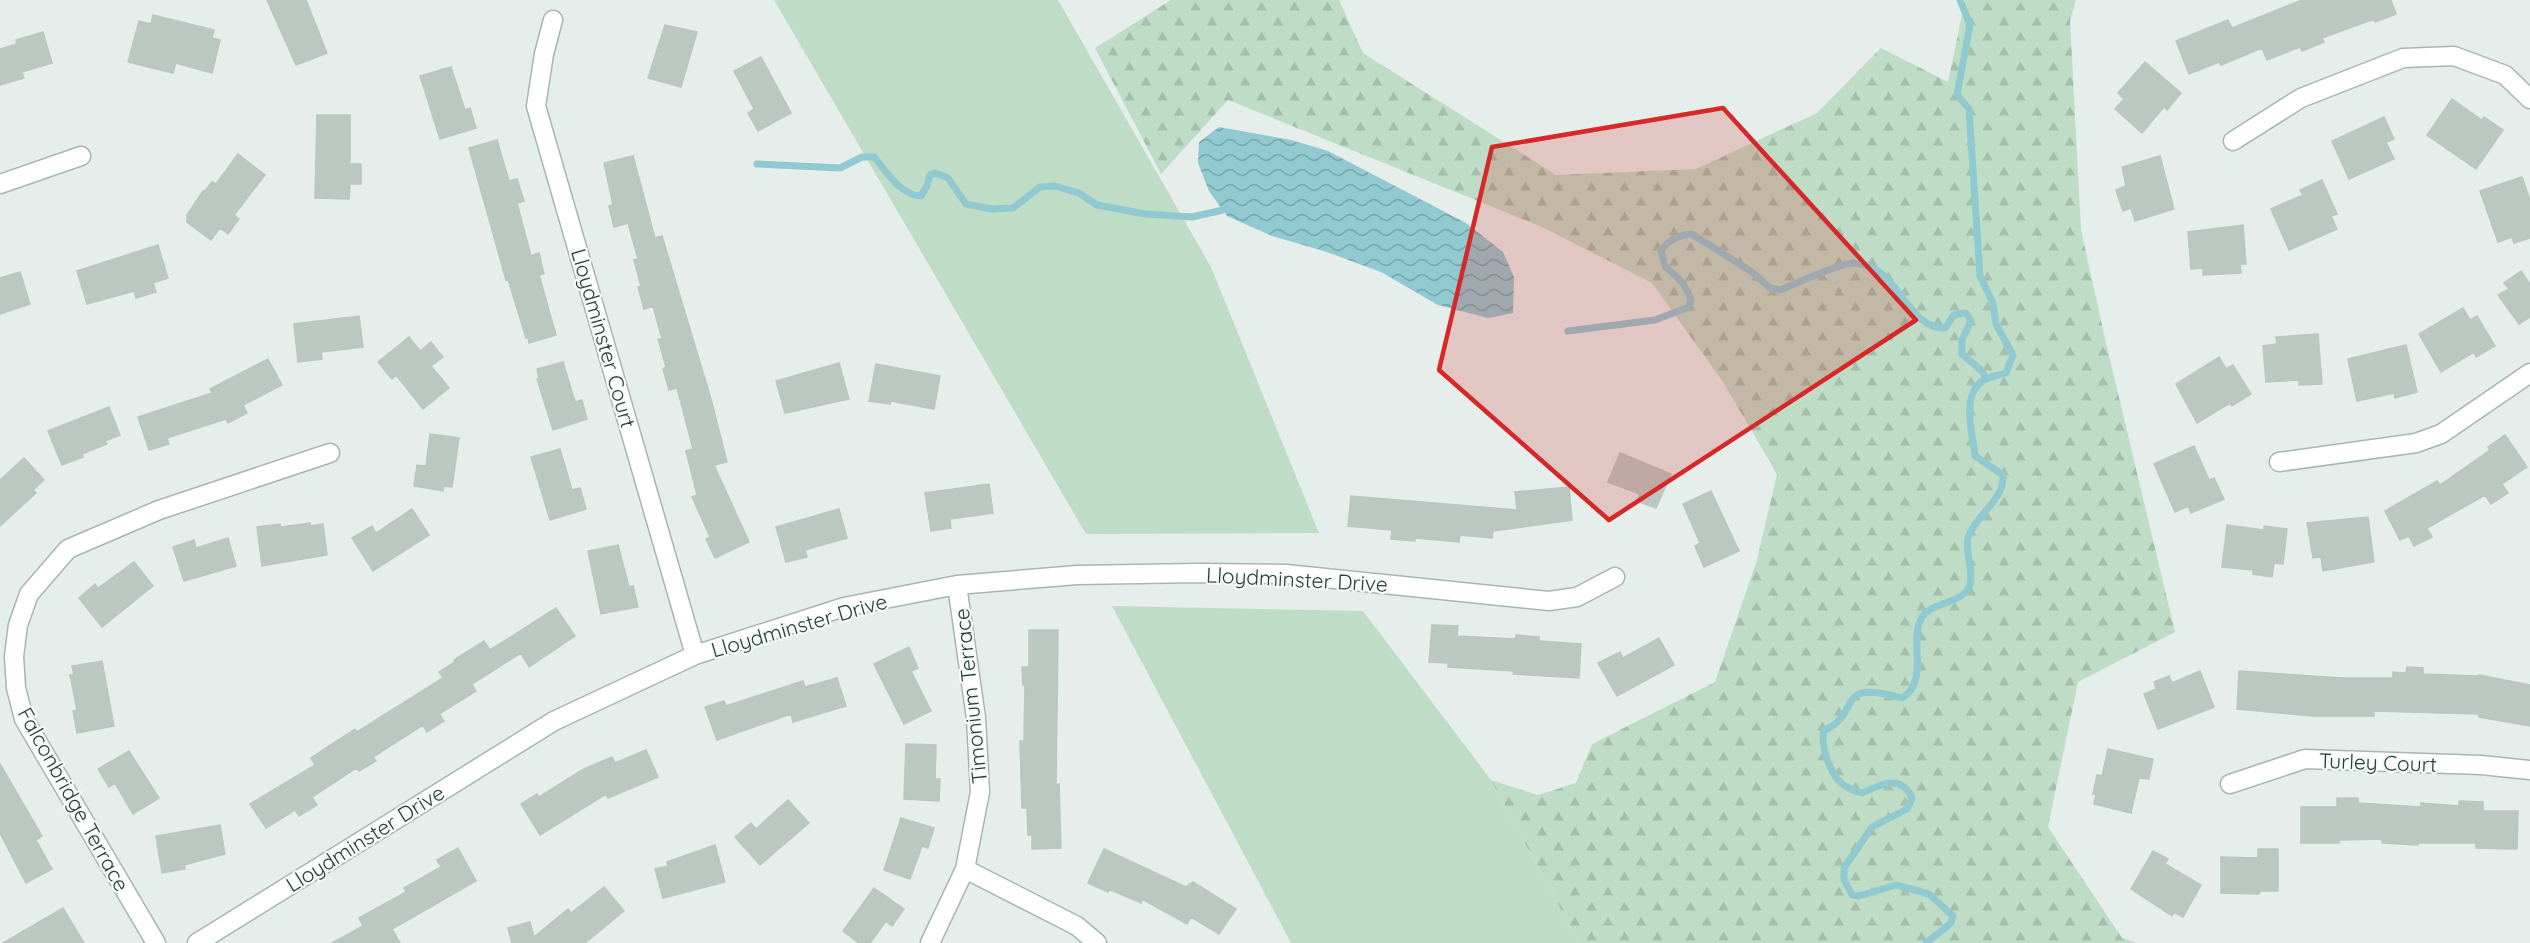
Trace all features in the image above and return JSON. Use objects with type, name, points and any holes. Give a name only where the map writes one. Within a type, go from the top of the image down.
[{"type":"street","name":"Lloydminster Court","points":[[553,20],[544,54],[536,106],[695,655]]},
{"type":"street","points":[[2233,141],[2301,98],[2403,57],[2454,56],[2505,75],[2530,99]]},
{"type":"street","points":[[0,184],[81,156]]},
{"type":"street","points":[[2279,462],[2416,443],[2441,434],[2530,373]]},
{"type":"street","name":"Falconbridge Terrace","points":[[156,943],[24,718],[15,677],[14,656],[18,625],[29,594],[68,549],[159,510],[330,453]]},
{"type":"street","name":"Lloydminster Drive","points":[[197,943],[554,722],[695,655],[844,607],[957,585],[1077,575],[1286,574],[1549,601],[1576,597],[1615,577]]},
{"type":"street","name":"Timonium Terrace","points":[[930,943],[965,869],[980,792],[976,718],[957,585]]},
{"type":"street","name":"Turley Court","points":[[2230,784],[2305,759],[2481,765],[2530,770]]},
{"type":"street","points":[[965,869],[1077,927],[1097,943]]},
{"type":"highlighted area","points":[[1723,108],[1916,320],[1609,520],[1439,370],[1492,147]]},
{"type":"green space","points":[[774,0],[1058,0],[1211,267],[1319,533],[1086,534]]},
{"type":"green space","points":[[1171,0],[1339,0],[1363,53],[1556,175],[1696,169],[1817,113],[1881,48],[1948,82],[1965,0],[2076,0],[2070,20],[2081,230],[2175,632],[2078,682],[2048,827],[2122,938],[2137,943],[1579,943],[1491,780],[1538,795],[1576,783],[1592,744],[1715,682],[1757,560],[1777,474],[1723,382],[1652,283],[1542,227],[1228,100],[1161,174],[1095,48]]},
{"type":"green space","points":[[1112,606],[1363,611],[1491,780],[1579,943],[1291,943]]},
{"type":"water","points":[[1219,127],[1291,140],[1328,151],[1466,223],[1503,252],[1514,277],[1513,313],[1488,318],[1438,305],[1381,272],[1327,252],[1272,236],[1227,216],[1209,191],[1198,163],[1199,142]]},
{"type":"building","points":[[267,0],[306,0],[327,53],[296,65]]},
{"type":"building","points":[[2302,0],[2391,0],[2396,14],[2375,22],[2374,19],[2322,38],[2324,42],[2302,51],[2300,47],[2267,60],[2262,48],[2221,65],[2219,62],[2189,74],[2176,41],[2228,20],[2232,28]]},
{"type":"building","points":[[153,15],[214,30],[212,38],[220,40],[212,73],[176,63],[173,73],[128,62],[139,21],[151,24]]},
{"type":"building","points":[[665,25],[697,32],[681,87],[648,78]]},
{"type":"building","points":[[43,32],[52,63],[22,72],[24,78],[0,85],[0,49],[17,44],[16,40]]},
{"type":"building","points":[[761,57],[791,113],[758,131],[748,113],[754,109],[734,71]]},
{"type":"building","points":[[2145,62],[2181,93],[2167,110],[2164,107],[2142,133],[2115,109],[2124,99],[2118,93]]},
{"type":"building","points":[[451,67],[465,110],[470,108],[476,128],[440,139],[420,76]]},
{"type":"building","points":[[2452,99],[2482,120],[2484,117],[2503,130],[2476,169],[2427,135]]},
{"type":"building","points":[[317,115],[350,115],[350,164],[361,164],[361,184],[350,184],[349,199],[315,198]]},
{"type":"building","points":[[2384,117],[2394,139],[2386,142],[2394,159],[2349,179],[2332,141]]},
{"type":"building","points":[[497,140],[509,181],[517,179],[524,201],[517,203],[531,256],[539,253],[544,274],[539,275],[556,335],[529,343],[508,279],[506,280],[469,148]]},
{"type":"building","points":[[238,154],[265,175],[234,215],[239,219],[228,234],[220,228],[211,240],[187,222],[187,215],[203,191],[212,182],[216,184]]},
{"type":"building","points":[[633,156],[655,238],[662,236],[711,399],[727,462],[714,465],[749,542],[715,558],[706,539],[710,537],[692,497],[697,495],[686,451],[693,449],[677,388],[669,390],[663,369],[666,367],[658,339],[662,339],[653,306],[644,309],[634,260],[638,259],[628,223],[614,227],[609,206],[613,205],[604,163]]},
{"type":"building","points":[[2160,156],[2174,209],[2135,221],[2131,208],[2123,211],[2116,190],[2126,186],[2122,167]]},
{"type":"building","points":[[2522,177],[2530,200],[2530,238],[2514,243],[2512,237],[2498,242],[2480,191]]},
{"type":"building","points":[[2322,180],[2337,214],[2331,216],[2337,229],[2289,250],[2271,209],[2303,195],[2300,190]]},
{"type":"building","points":[[2243,225],[2246,264],[2240,264],[2241,273],[2203,275],[2203,268],[2191,269],[2188,232]]},
{"type":"building","points":[[158,245],[168,278],[153,283],[156,292],[136,298],[134,291],[87,304],[77,271]]},
{"type":"building","points":[[2521,271],[2530,284],[2530,317],[2519,324],[2498,295],[2509,289],[2504,283]]},
{"type":"building","points":[[20,272],[30,304],[0,314],[0,278]]},
{"type":"building","points":[[2463,308],[2470,320],[2477,316],[2495,346],[2476,357],[2474,352],[2441,372],[2419,334]]},
{"type":"building","points":[[359,316],[363,347],[321,352],[322,359],[298,362],[294,324]]},
{"type":"building","points":[[2318,334],[2322,384],[2299,385],[2299,380],[2266,382],[2263,346],[2277,344],[2276,337]]},
{"type":"building","points":[[409,337],[420,351],[431,342],[443,357],[431,366],[449,388],[423,409],[396,375],[392,379],[378,362]]},
{"type":"building","points":[[2406,345],[2417,392],[2395,398],[2394,393],[2357,401],[2348,359]]},
{"type":"building","points":[[2219,357],[2226,369],[2233,365],[2251,394],[2232,406],[2230,403],[2197,423],[2176,384]]},
{"type":"building","points":[[268,359],[282,385],[243,405],[247,413],[228,423],[226,419],[167,438],[169,444],[149,450],[138,417],[212,393],[210,389]]},
{"type":"building","points":[[563,362],[575,402],[582,400],[587,419],[553,430],[537,379],[539,378],[537,369]]},
{"type":"building","points":[[839,363],[849,399],[785,413],[776,381]]},
{"type":"building","points":[[876,364],[940,376],[934,409],[891,401],[890,404],[869,401]]},
{"type":"building","points":[[109,407],[120,435],[105,441],[107,444],[82,454],[83,457],[62,465],[48,431]]},
{"type":"building","points":[[430,434],[459,438],[452,487],[444,486],[443,491],[414,486],[417,465],[426,466]]},
{"type":"building","points":[[2505,435],[2527,467],[2502,484],[2508,493],[2491,504],[2485,495],[2427,528],[2432,537],[2414,546],[2409,536],[2400,540],[2385,511],[2437,481],[2440,485],[2490,450],[2488,447]]},
{"type":"building","points":[[2194,446],[2209,480],[2214,478],[2224,499],[2191,513],[2188,506],[2175,512],[2154,464]]},
{"type":"building","points":[[560,449],[572,490],[580,488],[586,509],[550,520],[531,457]]},
{"type":"building","points":[[1620,453],[1671,474],[1656,508],[1637,501],[1640,494],[1608,482]]},
{"type":"building","points":[[24,458],[44,480],[33,490],[36,493],[0,526],[0,480]]},
{"type":"building","points":[[989,484],[993,513],[950,519],[951,528],[931,531],[925,493]]},
{"type":"building","points":[[1569,487],[1572,520],[1493,531],[1492,538],[1460,535],[1459,542],[1415,538],[1415,541],[1391,539],[1392,530],[1348,526],[1351,496],[1517,510],[1515,492]]},
{"type":"building","points":[[1711,491],[1739,551],[1704,567],[1695,546],[1700,543],[1683,504]]},
{"type":"building","points":[[412,509],[429,535],[373,571],[352,538],[372,526],[376,533]]},
{"type":"building","points":[[839,509],[847,538],[805,550],[807,557],[786,562],[776,527]]},
{"type":"building","points":[[2368,517],[2374,562],[2323,571],[2321,557],[2313,558],[2307,523]]},
{"type":"building","points":[[310,523],[310,526],[323,524],[327,555],[262,566],[257,527]]},
{"type":"building","points":[[2227,525],[2264,530],[2264,526],[2287,529],[2283,564],[2274,563],[2272,577],[2253,574],[2253,570],[2222,567]]},
{"type":"building","points":[[228,538],[236,566],[184,581],[173,547],[194,540],[196,548]]},
{"type":"building","points":[[618,545],[629,587],[633,586],[638,607],[601,614],[588,551]]},
{"type":"building","points":[[134,562],[153,586],[102,627],[79,598],[95,584],[98,588]]},
{"type":"building","points":[[556,608],[575,636],[529,667],[521,653],[472,684],[476,691],[439,714],[444,721],[427,732],[423,725],[373,757],[376,761],[359,771],[356,768],[312,797],[317,805],[299,816],[295,810],[266,828],[250,804],[315,765],[311,758],[355,729],[357,732],[443,678],[439,672],[455,662],[454,660],[484,641],[490,650]]},
{"type":"building","points":[[1432,625],[1458,626],[1457,636],[1515,639],[1516,635],[1539,637],[1539,641],[1581,644],[1579,678],[1513,674],[1514,671],[1448,667],[1448,663],[1429,662]]},
{"type":"building","points":[[1029,630],[1058,630],[1056,785],[1059,784],[1061,848],[1032,849],[1032,835],[1028,835],[1027,808],[1022,808],[1020,741],[1024,741],[1025,685],[1023,685],[1022,667],[1029,667]]},
{"type":"building","points":[[1659,638],[1674,665],[1617,696],[1598,663],[1620,652],[1623,658]]},
{"type":"building","points":[[909,647],[918,668],[911,671],[931,711],[904,724],[874,664]]},
{"type":"building","points":[[102,661],[114,726],[77,733],[73,711],[77,710],[70,675],[74,675],[72,666]]},
{"type":"building","points":[[2407,667],[2423,668],[2423,674],[2479,675],[2530,685],[2530,726],[2479,717],[2479,714],[2374,711],[2374,716],[2313,716],[2237,709],[2239,671],[2342,678],[2393,678],[2393,672],[2406,673]]},
{"type":"building","points":[[2200,671],[2214,707],[2158,729],[2144,694],[2156,689],[2154,682],[2169,676],[2172,683]]},
{"type":"building","points":[[837,678],[846,706],[793,722],[791,714],[717,740],[705,707],[724,701],[726,706],[803,681],[805,687]]},
{"type":"building","points":[[906,744],[936,745],[935,779],[940,779],[939,801],[904,799]]},
{"type":"building","points":[[2108,749],[2153,759],[2149,779],[2139,778],[2131,813],[2094,804],[2096,795],[2093,794],[2097,775],[2102,776]]},
{"type":"building","points":[[646,750],[658,777],[608,798],[606,794],[540,835],[521,804],[537,794],[539,797],[584,769],[612,757],[615,763]]},
{"type":"building","points":[[129,751],[159,798],[133,814],[115,783],[109,787],[98,769]]},
{"type":"building","points":[[0,764],[42,836],[36,840],[52,869],[26,883],[0,833]]},
{"type":"building","points":[[2337,798],[2358,798],[2358,803],[2421,807],[2421,803],[2459,806],[2459,801],[2483,802],[2483,811],[2518,811],[2517,849],[2476,848],[2476,843],[2418,843],[2418,845],[2382,843],[2382,839],[2339,840],[2339,843],[2301,843],[2301,807],[2337,807]]},
{"type":"building","points":[[788,800],[809,823],[760,865],[735,837],[751,823],[756,829]]},
{"type":"building","points":[[901,818],[934,828],[928,848],[922,846],[910,879],[884,870]]},
{"type":"building","points":[[220,825],[225,854],[184,865],[185,869],[162,873],[156,836]]},
{"type":"building","points":[[715,845],[725,882],[663,898],[655,869],[668,866],[667,862]]},
{"type":"building","points":[[458,848],[476,881],[392,929],[400,943],[332,943],[363,926],[359,918],[406,892],[404,888],[441,867],[437,860]]},
{"type":"building","points":[[1104,849],[1186,887],[1193,882],[1236,909],[1219,934],[1191,917],[1187,924],[1142,899],[1141,903],[1109,889],[1108,892],[1088,883]]},
{"type":"building","points":[[2258,849],[2278,849],[2278,891],[2260,891],[2259,894],[2221,893],[2221,857],[2258,858]]},
{"type":"building","points":[[2153,851],[2168,859],[2165,864],[2201,885],[2183,917],[2174,912],[2172,916],[2131,889]]},
{"type":"building","points":[[604,887],[624,911],[585,943],[512,943],[508,928],[530,922],[534,937],[568,909],[571,913]]},
{"type":"building","points":[[874,888],[904,909],[892,926],[886,921],[870,943],[859,943],[843,931]]},
{"type":"building","points":[[63,908],[84,943],[3,943]]},
{"type":"waterway","points":[[1926,943],[1951,923],[1953,916],[1929,894],[1896,885],[1859,896],[1852,895],[1844,879],[1844,868],[1872,827],[1907,809],[1912,798],[1907,790],[1896,783],[1883,784],[1862,793],[1845,786],[1836,778],[1829,765],[1823,737],[1824,731],[1836,723],[1858,695],[1866,692],[1902,698],[1910,691],[1917,672],[1917,631],[1920,621],[1929,610],[1961,596],[1969,587],[1971,573],[1968,538],[1977,522],[1995,500],[2002,484],[2003,475],[1975,456],[1970,420],[1970,401],[1977,386],[1986,379],[2006,373],[2013,355],[1996,324],[1993,303],[1980,276],[1969,109],[1957,95],[1970,25],[1960,0]]},
{"type":"waterway","points":[[757,164],[840,168],[862,157],[874,157],[894,182],[907,192],[921,196],[930,175],[936,173],[948,178],[966,204],[991,209],[1013,208],[1040,187],[1055,186],[1079,193],[1097,205],[1145,214],[1192,217],[1223,210]]},
{"type":"waterway","points":[[1568,331],[1655,320],[1689,307],[1691,299],[1683,283],[1665,266],[1661,251],[1674,239],[1692,234],[1752,272],[1770,288],[1780,290],[1828,270],[1854,263],[1869,266],[1882,274],[1910,308],[1931,325],[1945,328],[1954,315],[1967,314],[1971,321],[1962,340],[1962,354],[1982,371],[1986,379]]}]
